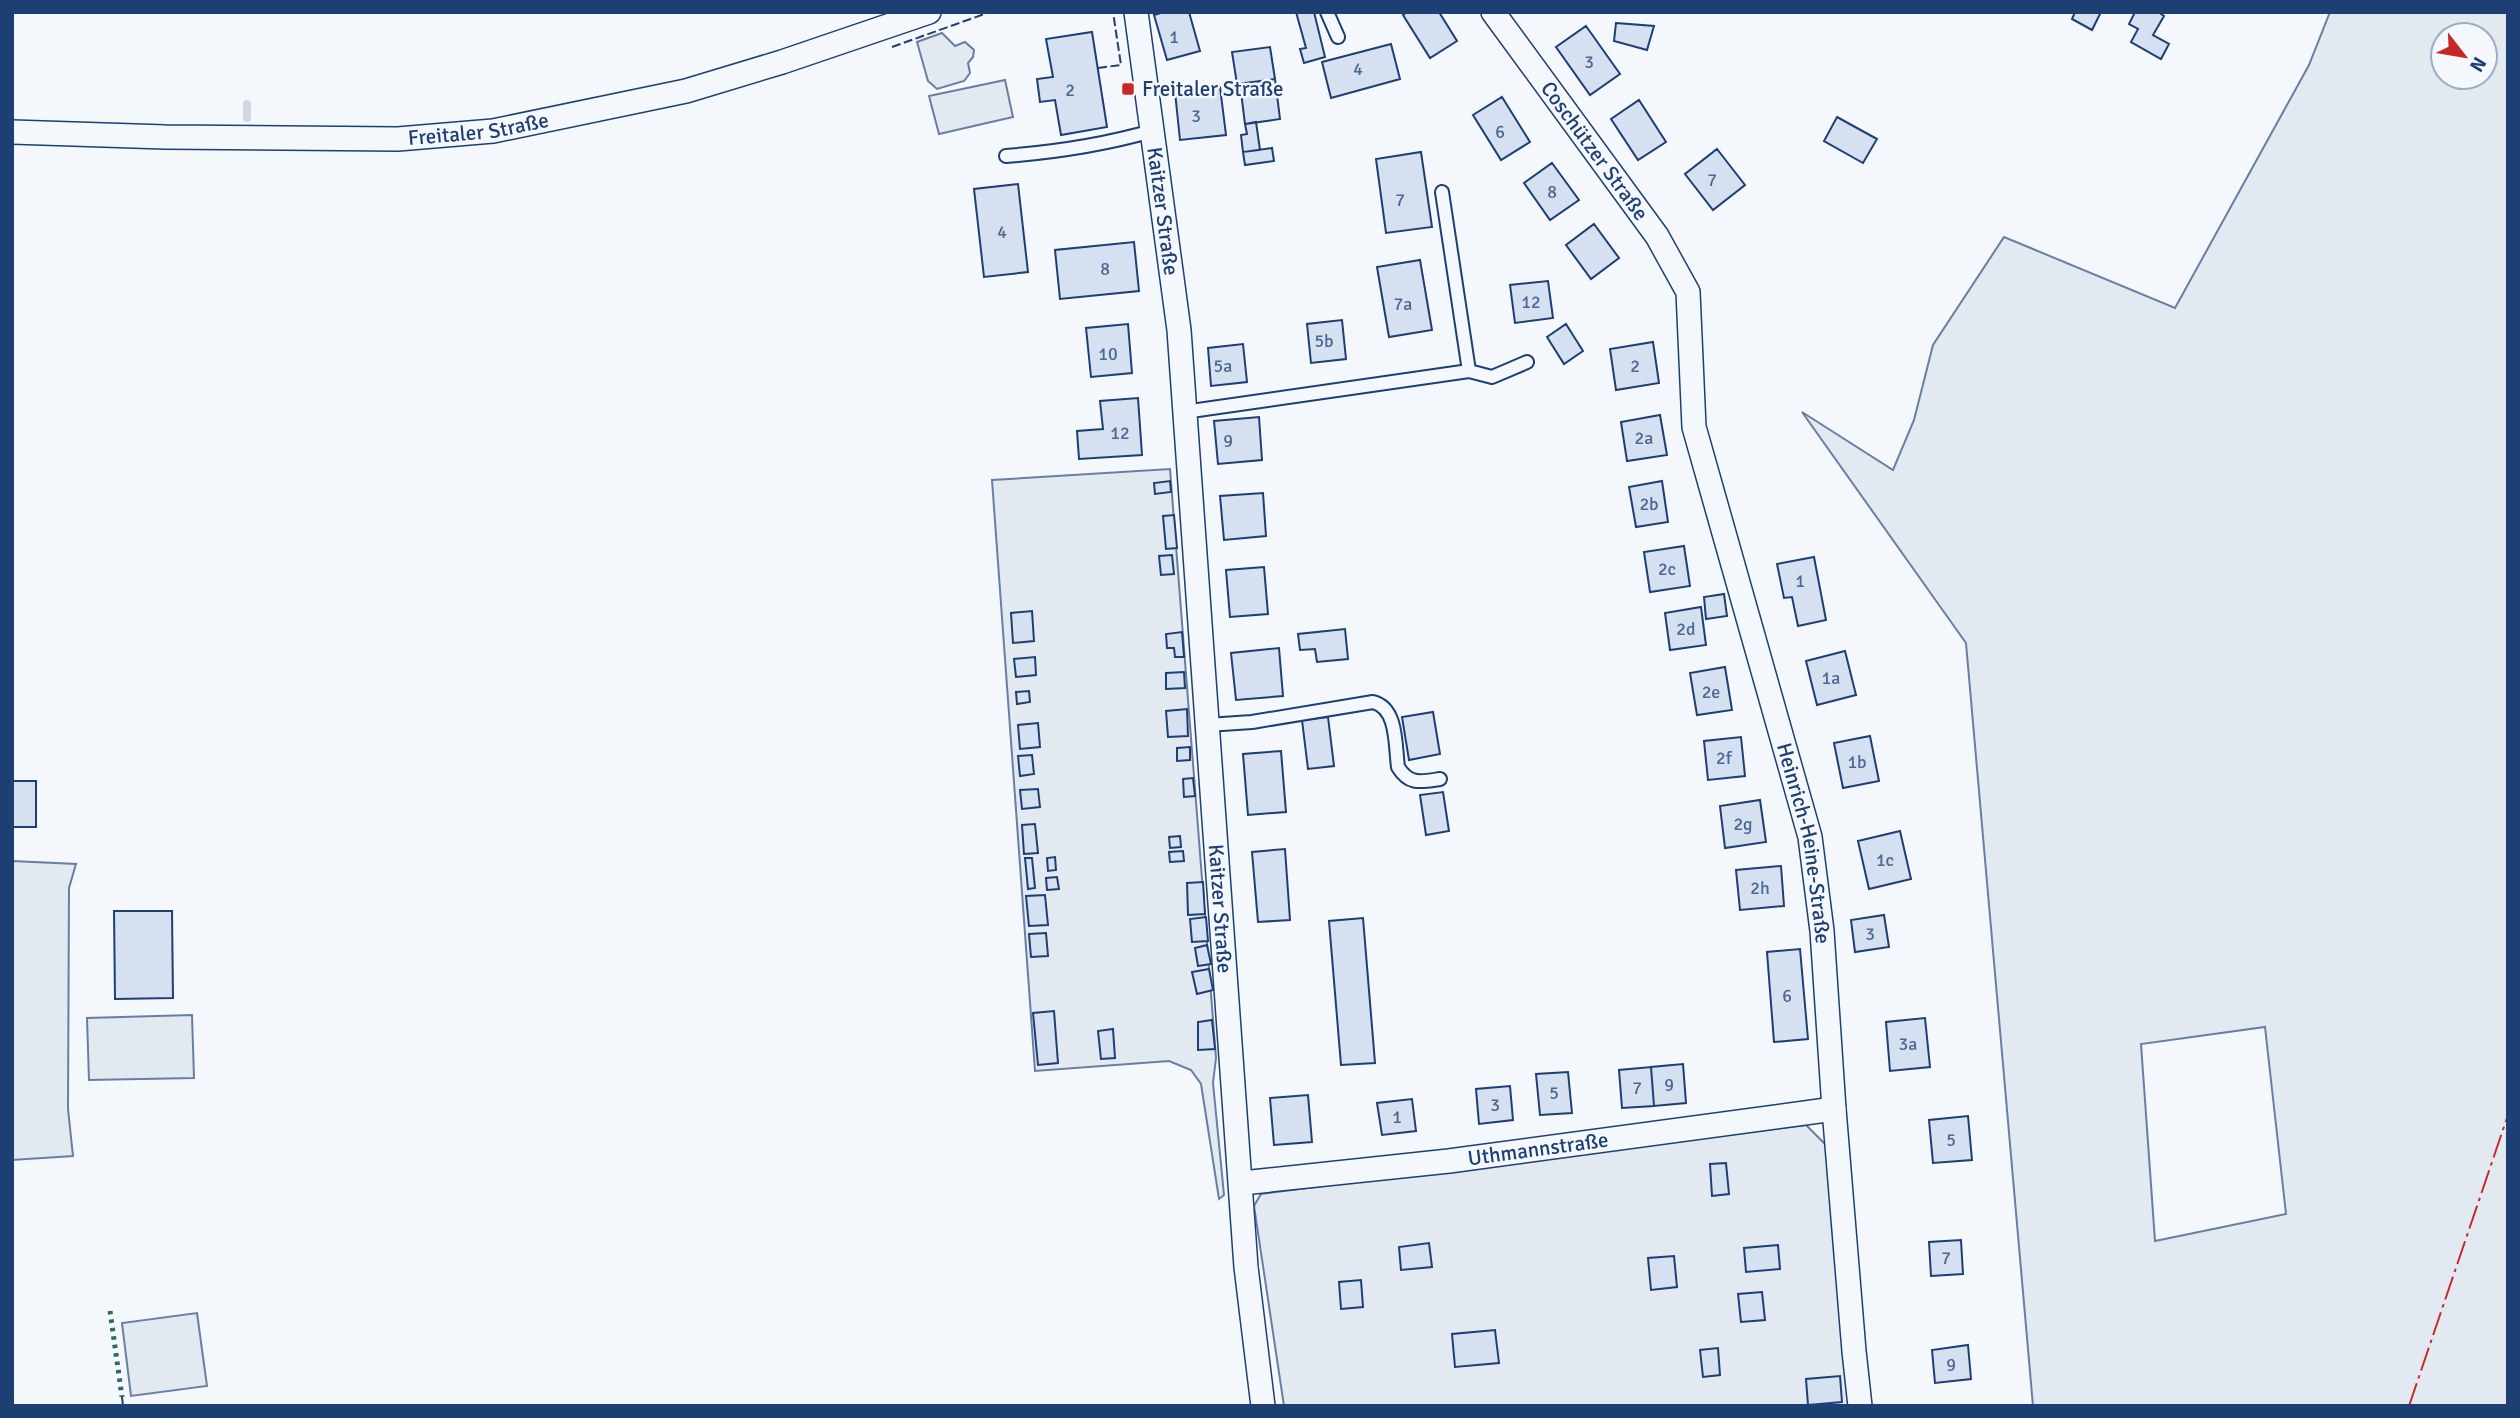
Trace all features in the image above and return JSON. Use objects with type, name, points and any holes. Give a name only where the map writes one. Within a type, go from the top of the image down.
[{"type":"street","name":"Freitaler Straße","points":[[12,132],[165,137],[398,139],[492,131],[686,90],[782,62],[929,12]]},
{"type":"street","name":"Kaitzer Straße","points":[[1136,12],[1179,330],[1246,1266],[1263,1406]]},
{"type":"street","name":"Coschützer Straße","points":[[1493,12],[1657,236],[1688,292]]},
{"type":"street","name":"Heinrich-Heine-Straße","points":[[1688,292],[1694,428],[1810,837],[1822,931],[1833,1109],[1860,1406]]},
{"type":"street","name":"Uthmannstraße","points":[[1242,1183],[1449,1161],[1833,1109]]},
{"type":"lane","points":[[1327,12],[1338,37]]},
{"type":"lane","points":[[1006,156],[1108,144],[1152,131]]},
{"type":"lane","points":[[1442,191],[1469,371]]},
{"type":"lane","points":[[1184,412],[1469,371],[1492,377],[1527,362]]},
{"type":"lane","points":[[1207,725],[1252,722],[1373,702],[1381,704],[1391,716],[1398,766],[1402,774],[1415,782],[1440,779]]},
{"type":"shaded area","points":[[2330,12],[2508,12],[2508,1406],[2033,1406],[1966,643],[1802,412],[1893,470],[1914,420],[1933,345],[2004,237],[2175,308],[2309,65]],"holes":[[[2265,1027],[2286,1214],[2155,1241],[2141,1044]]]},
{"type":"shaded area","points":[[942,33],[955,46],[965,42],[974,50],[968,63],[970,73],[964,81],[937,89],[928,81],[917,42]]},
{"type":"shaded area","points":[[1005,80],[1013,117],[939,134],[929,96]]},
{"type":"shaded area","points":[[1170,469],[1216,1058],[1213,1083],[1224,1195],[1219,1199],[1201,1084],[1191,1070],[1169,1061],[1035,1071],[992,480]]},
{"type":"shaded area","points":[[12,861],[76,864],[69,888],[68,1109],[73,1156],[12,1160]]},
{"type":"shaded area","points":[[192,1015],[194,1078],[89,1080],[87,1018]]},
{"type":"shaded area","points":[[1806,1125],[1828,1147],[1852,1406],[1284,1406],[1254,1206],[1261,1194]]},
{"type":"shaded area","points":[[197,1313],[207,1386],[131,1396],[122,1323]]},
{"type":"building","points":[[1164,12],[1189,12],[1200,51],[1167,60],[1154,15]]},
{"type":"building","points":[[1296,12],[1314,12],[1325,57],[1304,63],[1300,49],[1306,48]]},
{"type":"building","points":[[1407,12],[1439,12],[1457,41],[1430,58],[1403,15]]},
{"type":"building","points":[[2075,12],[2101,12],[2092,30],[2072,19]]},
{"type":"building","points":[[2135,12],[2158,12],[2164,16],[2153,35],[2169,44],[2161,59],[2131,42],[2138,29],[2129,24]]},
{"type":"building","points":[[1616,23],[1654,26],[1647,50],[1614,41]]},
{"type":"building","points":[[1586,26],[1620,74],[1590,95],[1556,47]]},
{"type":"building","points":[[1092,32],[1107,127],[1061,135],[1055,100],[1040,102],[1037,79],[1053,77],[1046,39]]},
{"type":"building","points":[[1391,44],[1400,79],[1331,98],[1322,62]]},
{"type":"building","points":[[1270,47],[1275,79],[1237,84],[1232,52]]},
{"type":"building","points":[[1275,79],[1280,119],[1245,124],[1240,84]]},
{"type":"building","points":[[1220,87],[1226,135],[1180,140],[1175,92]]},
{"type":"building","points":[[1502,97],[1530,142],[1501,160],[1473,115]]},
{"type":"building","points":[[1639,100],[1666,142],[1638,160],[1611,119]]},
{"type":"building","points":[[1837,117],[1877,139],[1863,163],[1824,141]]},
{"type":"building","points":[[1256,122],[1260,150],[1243,152],[1241,135],[1247,134],[1245,124]]},
{"type":"building","points":[[1272,148],[1274,161],[1245,165],[1243,152]]},
{"type":"building","points":[[1717,149],[1745,185],[1713,210],[1685,174]]},
{"type":"building","points":[[1421,152],[1432,227],[1386,233],[1376,159]]},
{"type":"building","points":[[1552,163],[1579,200],[1550,220],[1524,183]]},
{"type":"building","points":[[1018,184],[1028,272],[984,277],[974,189]]},
{"type":"building","points":[[1594,224],[1619,258],[1591,279],[1566,245]]},
{"type":"building","points":[[1134,242],[1139,291],[1060,299],[1055,250]]},
{"type":"building","points":[[1420,260],[1432,330],[1389,337],[1377,267]]},
{"type":"building","points":[[1548,281],[1553,318],[1515,323],[1510,285]]},
{"type":"building","points":[[1342,320],[1346,359],[1311,363],[1307,324]]},
{"type":"building","points":[[1128,324],[1132,373],[1091,377],[1086,328]]},
{"type":"building","points":[[1566,324],[1583,351],[1564,364],[1547,337]]},
{"type":"building","points":[[1653,342],[1659,383],[1616,390],[1610,349]]},
{"type":"building","points":[[1243,344],[1247,382],[1211,386],[1208,348]]},
{"type":"building","points":[[1138,398],[1142,455],[1079,459],[1077,431],[1103,429],[1100,401]]},
{"type":"building","points":[[1660,415],[1667,455],[1627,461],[1621,422]]},
{"type":"building","points":[[1259,417],[1262,460],[1218,464],[1214,421]]},
{"type":"building","points":[[1170,481],[1171,492],[1155,494],[1154,483]]},
{"type":"building","points":[[1662,481],[1668,522],[1636,527],[1629,487]]},
{"type":"building","points":[[1263,493],[1266,536],[1224,540],[1220,496]]},
{"type":"building","points":[[1174,515],[1177,548],[1166,549],[1163,516]]},
{"type":"building","points":[[1684,546],[1690,586],[1650,592],[1644,552]]},
{"type":"building","points":[[1172,555],[1174,574],[1161,575],[1159,556]]},
{"type":"building","points":[[1814,557],[1826,620],[1798,626],[1792,597],[1784,598],[1777,564]]},
{"type":"building","points":[[1264,567],[1268,614],[1230,617],[1226,570]]},
{"type":"building","points":[[1724,594],[1727,616],[1706,619],[1704,597]]},
{"type":"building","points":[[1701,607],[1706,645],[1670,650],[1665,613]]},
{"type":"building","points":[[1032,611],[1034,641],[1013,643],[1011,613]]},
{"type":"building","points":[[1345,629],[1348,659],[1317,662],[1315,649],[1300,650],[1298,634]]},
{"type":"building","points":[[1182,632],[1184,657],[1175,657],[1174,648],[1167,648],[1166,634]]},
{"type":"building","points":[[1279,648],[1283,696],[1236,700],[1231,653]]},
{"type":"building","points":[[1845,651],[1856,695],[1817,705],[1806,661]]},
{"type":"building","points":[[1035,657],[1036,675],[1016,677],[1014,659]]},
{"type":"building","points":[[1725,667],[1732,710],[1697,715],[1690,673]]},
{"type":"building","points":[[1184,672],[1185,688],[1166,689],[1166,673]]},
{"type":"building","points":[[1029,691],[1030,702],[1017,704],[1016,692]]},
{"type":"building","points":[[1187,709],[1188,736],[1168,737],[1166,711]]},
{"type":"building","points":[[1433,712],[1440,754],[1409,760],[1402,717]]},
{"type":"building","points":[[1328,717],[1334,766],[1308,769],[1302,720]]},
{"type":"building","points":[[1038,723],[1040,747],[1020,749],[1018,725]]},
{"type":"building","points":[[1870,736],[1879,781],[1843,788],[1834,743]]},
{"type":"building","points":[[1741,737],[1745,776],[1708,780],[1704,741]]},
{"type":"building","points":[[1190,747],[1190,760],[1177,761],[1177,748]]},
{"type":"building","points":[[1281,751],[1286,812],[1248,815],[1243,754]]},
{"type":"building","points":[[1032,755],[1034,774],[1020,776],[1018,756]]},
{"type":"building","points":[[1193,778],[1195,796],[1184,797],[1183,779]]},
{"type":"building","points":[[12,781],[36,781],[36,827],[12,827]]},
{"type":"building","points":[[1038,789],[1040,807],[1022,809],[1020,790]]},
{"type":"building","points":[[1443,792],[1449,831],[1426,835],[1420,795]]},
{"type":"building","points":[[1760,800],[1766,842],[1725,848],[1720,806]]},
{"type":"building","points":[[1035,824],[1038,853],[1024,854],[1022,825]]},
{"type":"building","points":[[1900,831],[1911,879],[1869,889],[1858,841]]},
{"type":"building","points":[[1180,836],[1181,847],[1170,848],[1169,837]]},
{"type":"building","points":[[1285,849],[1290,920],[1258,922],[1252,852]]},
{"type":"building","points":[[1183,851],[1184,861],[1170,862],[1169,852]]},
{"type":"building","points":[[1055,857],[1056,870],[1048,871],[1047,858]]},
{"type":"building","points":[[1025,858],[1032,858],[1035,888],[1028,889]]},
{"type":"building","points":[[1781,866],[1784,906],[1740,910],[1736,870]]},
{"type":"building","points":[[1057,877],[1059,889],[1047,890],[1046,878]]},
{"type":"building","points":[[1203,882],[1205,914],[1188,915],[1187,883]]},
{"type":"building","points":[[1045,895],[1048,925],[1029,926],[1026,896]]},
{"type":"building","points":[[114,911],[172,911],[173,998],[115,999]]},
{"type":"building","points":[[1884,915],[1889,947],[1855,952],[1851,920]]},
{"type":"building","points":[[1206,917],[1208,941],[1192,942],[1190,919]]},
{"type":"building","points":[[1363,918],[1375,1063],[1341,1065],[1329,921]]},
{"type":"building","points":[[1046,933],[1048,956],[1031,957],[1029,934]]},
{"type":"building","points":[[1207,945],[1211,964],[1198,966],[1195,948]]},
{"type":"building","points":[[1800,949],[1808,1039],[1774,1042],[1767,952]]},
{"type":"building","points":[[1209,969],[1213,990],[1197,994],[1192,972]]},
{"type":"building","points":[[1054,1011],[1058,1063],[1038,1065],[1033,1013]]},
{"type":"building","points":[[1925,1018],[1930,1067],[1890,1071],[1886,1022]]},
{"type":"building","points":[[1212,1020],[1215,1049],[1198,1050],[1198,1022]]},
{"type":"building","points":[[1113,1029],[1115,1058],[1101,1059],[1098,1031]]},
{"type":"building","points":[[1683,1064],[1686,1103],[1654,1106],[1651,1067]]},
{"type":"building","points":[[1651,1067],[1654,1106],[1622,1108],[1619,1070]]},
{"type":"building","points":[[1568,1072],[1572,1113],[1540,1115],[1536,1074]]},
{"type":"building","points":[[1510,1086],[1513,1120],[1479,1124],[1476,1089]]},
{"type":"building","points":[[1308,1095],[1312,1142],[1274,1145],[1270,1098]]},
{"type":"building","points":[[1412,1099],[1416,1131],[1382,1135],[1377,1103]]},
{"type":"building","points":[[1968,1116],[1972,1160],[1933,1163],[1929,1120]]},
{"type":"building","points":[[1726,1163],[1729,1194],[1712,1196],[1710,1164]]},
{"type":"building","points":[[1961,1240],[1963,1274],[1931,1276],[1929,1242]]},
{"type":"building","points":[[1429,1243],[1432,1267],[1401,1270],[1399,1247]]},
{"type":"building","points":[[1778,1245],[1780,1269],[1746,1272],[1744,1248]]},
{"type":"building","points":[[1674,1256],[1677,1287],[1651,1290],[1648,1258]]},
{"type":"building","points":[[1361,1280],[1363,1307],[1341,1309],[1339,1282]]},
{"type":"building","points":[[1762,1292],[1765,1320],[1741,1322],[1738,1294]]},
{"type":"building","points":[[1495,1330],[1499,1363],[1455,1367],[1452,1334]]},
{"type":"building","points":[[1968,1345],[1971,1379],[1935,1383],[1932,1350]]},
{"type":"building","points":[[1718,1348],[1720,1375],[1703,1377],[1700,1350]]},
{"type":"building","points":[[1840,1376],[1842,1402],[1808,1405],[1806,1379]]},
{"type":"waterway","points":[[247,104],[247,118]]},
{"type":"hedge","points":[[110,1311],[122,1397]]},
{"type":"fence","points":[[892,47],[990,12]]},
{"type":"fence","points":[[1098,68],[1121,65],[1113,12]]},
{"type":"fence","points":[[122,1397],[123,1406]]},
{"type":"power","points":[[2409,1406],[2508,1115]]},
{"type":"place","name":"Freitaler Straße","points":[[1128,89]]}]
